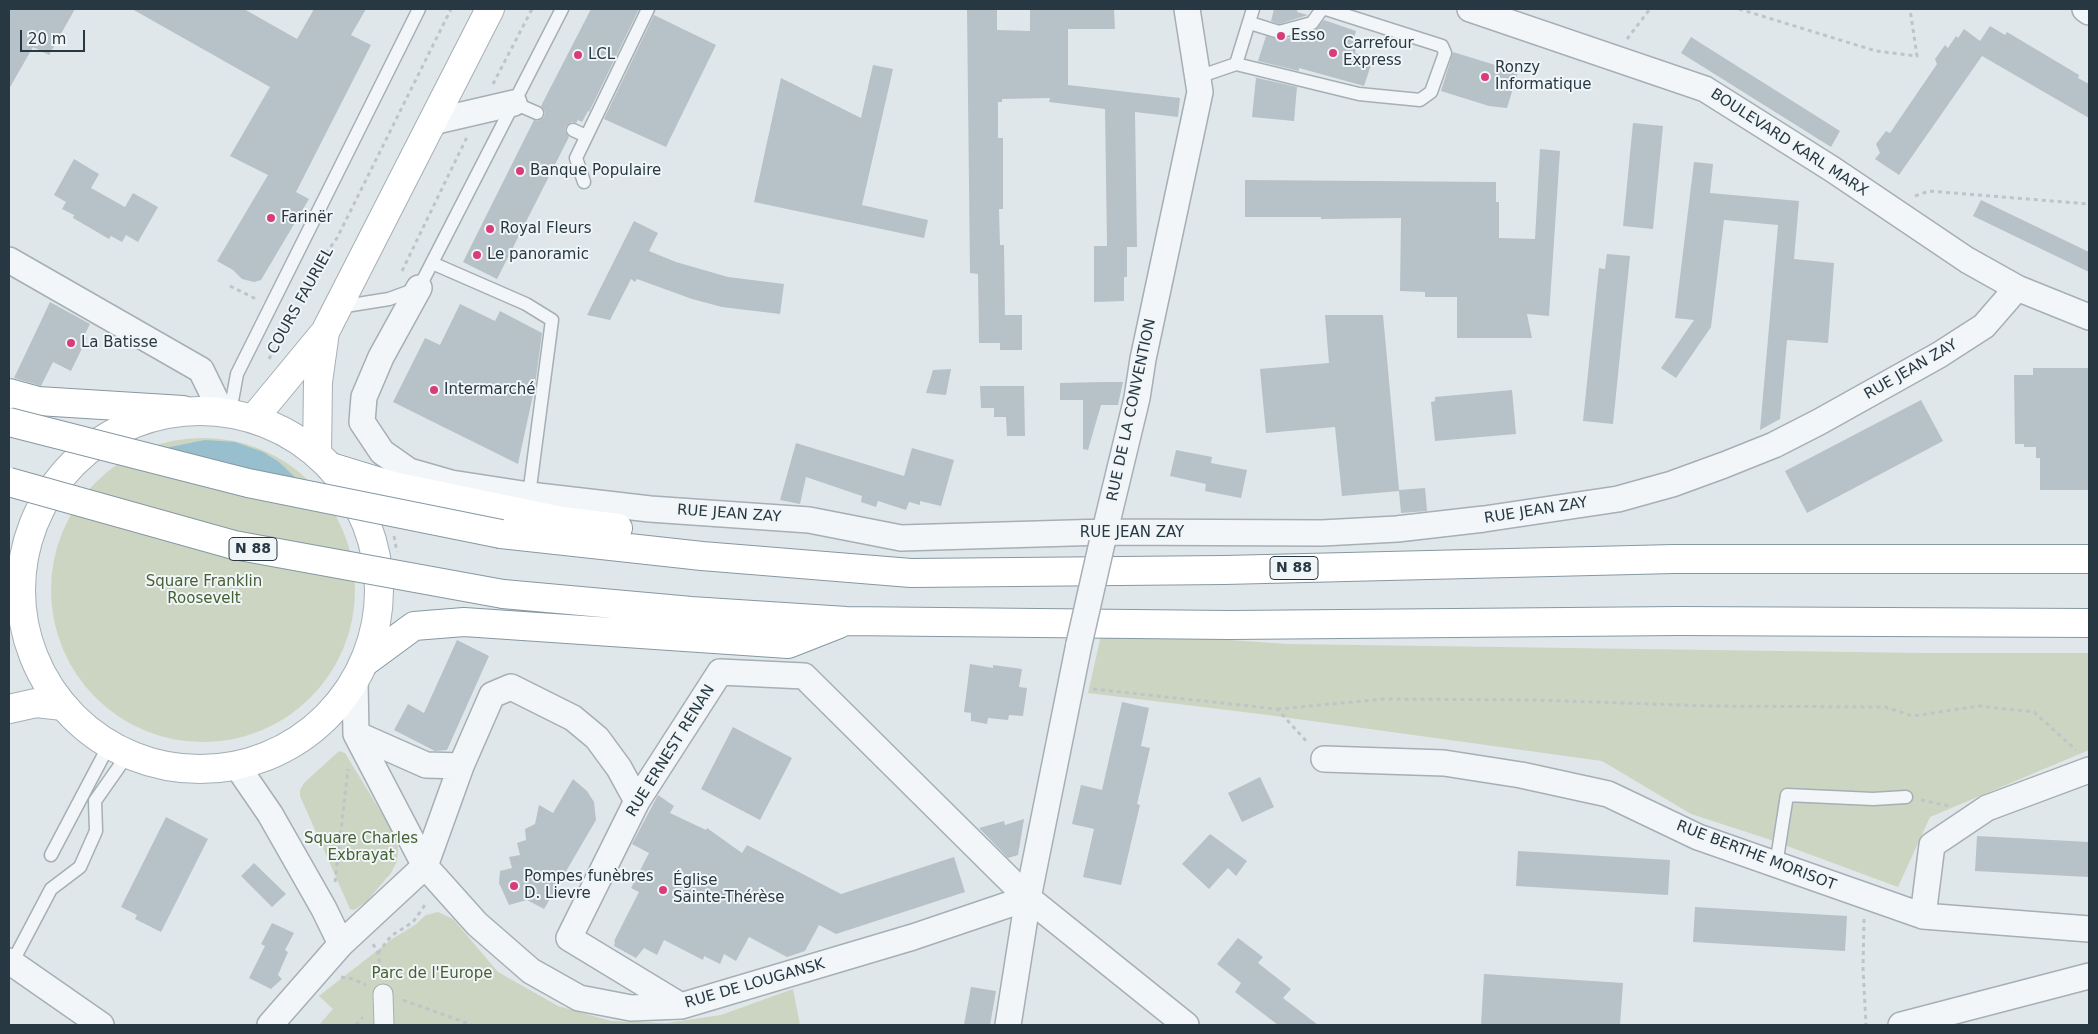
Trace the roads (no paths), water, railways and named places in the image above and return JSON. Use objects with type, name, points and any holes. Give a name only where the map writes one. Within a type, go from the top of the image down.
[{"type":"main road","name":"COURS FAURIEL","points":[[235,414],[325,332],[490,9]]},
{"type":"main road","name":"COURS FAURIEL","points":[[324,460],[318,382],[325,332]]},
{"type":"main road","points":[[9,393],[38,401],[183,410],[235,414],[287,433],[324,460],[352,495],[368,526],[377,560],[379,594],[375,629],[360,672],[338,706],[292,744],[266,757],[237,766],[202,772],[167,766],[118,749],[82,725],[63,706],[36,662],[15,601],[25,548],[40,506],[66,469],[100,440],[139,420],[183,410]]},
{"type":"main road","name":"N 88","points":[[9,422],[248,483],[501,534],[702,556],[911,572],[1224,570],[1674,559],[2089,559]]},
{"type":"main road","points":[[324,460],[393,486],[561,521],[673,536],[797,544],[911,572]]},
{"type":"main road","name":"N 88","points":[[9,482],[234,546],[503,594],[691,611],[846,621],[1230,625],[1679,621],[2089,623]]},
{"type":"main road","points":[[360,672],[414,626],[464,622],[788,644],[846,621]]},
{"type":"main road","points":[[9,709],[36,703],[63,706]]},
{"type":"street","name":"RUE DE LA CONVENTION","points":[[1008,1025],[1028,898],[1070,687],[1137,398],[1145,349],[1200,92],[1187,9]]},
{"type":"street","name":"BOULEVARD KARL MARX","points":[[1470,9],[1704,89],[1889,206],[1967,260],[2017,288],[2089,318]]},
{"type":"street","points":[[2085,9],[2089,12]]},
{"type":"street","points":[[432,122],[514,103]]},
{"type":"street","points":[[9,260],[201,370],[235,414]]},
{"type":"street","name":"RUE JEAN ZAY","points":[[419,288],[381,357],[364,397],[362,422],[382,452],[408,471],[451,483],[529,495],[650,508],[809,520],[901,538],[1322,534],[1484,519],[1618,499],[1672,484],[1724,465],[1774,445],[1819,422],[1939,355],[1984,326],[2017,288]]},
{"type":"street","name":"RUE DE LOUGANSK","points":[[360,672],[356,734],[431,872],[477,924],[531,971],[579,998],[631,1008],[681,1006],[913,937],[1028,898]]},
{"type":"street","name":"RUE ERNEST RENAN","points":[[681,1006],[569,938],[637,801],[720,672],[804,676],[1028,898]]},
{"type":"street","points":[[270,1025],[341,944],[431,872],[461,766],[492,695],[511,687],[573,718],[597,738],[619,768],[637,801]]},
{"type":"street","points":[[356,734],[426,765],[461,766]]},
{"type":"street","name":"RUE BERTHE MORISOT","points":[[1324,759],[1444,763],[1521,775],[1608,794],[1698,838],[1922,916],[2089,930]]},
{"type":"street","points":[[1922,916],[1932,845],[1987,808],[2086,763]]},
{"type":"street","points":[[237,766],[270,814],[324,909],[341,944]]},
{"type":"street","points":[[1028,898],[1186,1025]]},
{"type":"street","points":[[10,965],[101,1025]]},
{"type":"street","points":[[1901,1025],[2089,976]]},
{"type":"street","points":[[383,994],[384,1025]]},
{"type":"lane","name":"COURS FAURIEL","points":[[235,414],[237,374],[419,9]]},
{"type":"lane","points":[[339,307],[389,298],[419,288],[562,9]]},
{"type":"lane","points":[[584,182],[576,158],[648,9]]},
{"type":"lane","points":[[1236,64],[1253,9]]},
{"type":"lane","points":[[1198,77],[1236,64],[1360,94],[1420,100],[1431,92],[1445,53],[1442,46],[1324,9],[1312,23],[1279,32],[1250,23]]},
{"type":"lane","points":[[514,103],[537,113]]},
{"type":"lane","points":[[573,130],[586,136]]},
{"type":"lane","points":[[432,263],[526,304],[552,320],[529,495]]},
{"type":"lane","points":[[51,855],[118,749]]},
{"type":"lane","points":[[10,965],[51,889],[80,867],[96,831],[95,801],[118,749]]},
{"type":"lane","points":[[1776,865],[1787,795],[1873,799],[1906,797]]},
{"type":"water","points":[[205,440],[235,442],[263,452],[279,462],[304,486],[155,450]]},
{"type":"place","name":"Esso","points":[[1281,36]]},
{"type":"place","name":"Carrefour Express","points":[[1333,53]]},
{"type":"place","name":"LCL","points":[[578,55]]},
{"type":"place","name":"Ronzy Informatique","points":[[1485,77]]},
{"type":"place","name":"Banque Populaire","points":[[520,171]]},
{"type":"place","name":"Farinër","points":[[271,218]]},
{"type":"place","name":"Royal Fleurs","points":[[490,229]]},
{"type":"place","name":"Le panoramic","points":[[477,255]]},
{"type":"place","name":"La Batisse","points":[[71,343]]},
{"type":"place","name":"Intermarché","points":[[434,390]]},
{"type":"place","name":"Pompes funèbres D. Lievre","points":[[514,886]]},
{"type":"place","name":"Église Sainte-Thérèse","points":[[663,890]]},
{"type":"park label","name":"Square Franklin Roosevelt","points":[[204,590]]},
{"type":"park label","name":"Square Charles Exbrayat","points":[[361,848]]},
{"type":"park label","name":"Parc de l'Europe","points":[[432,974]]}]
